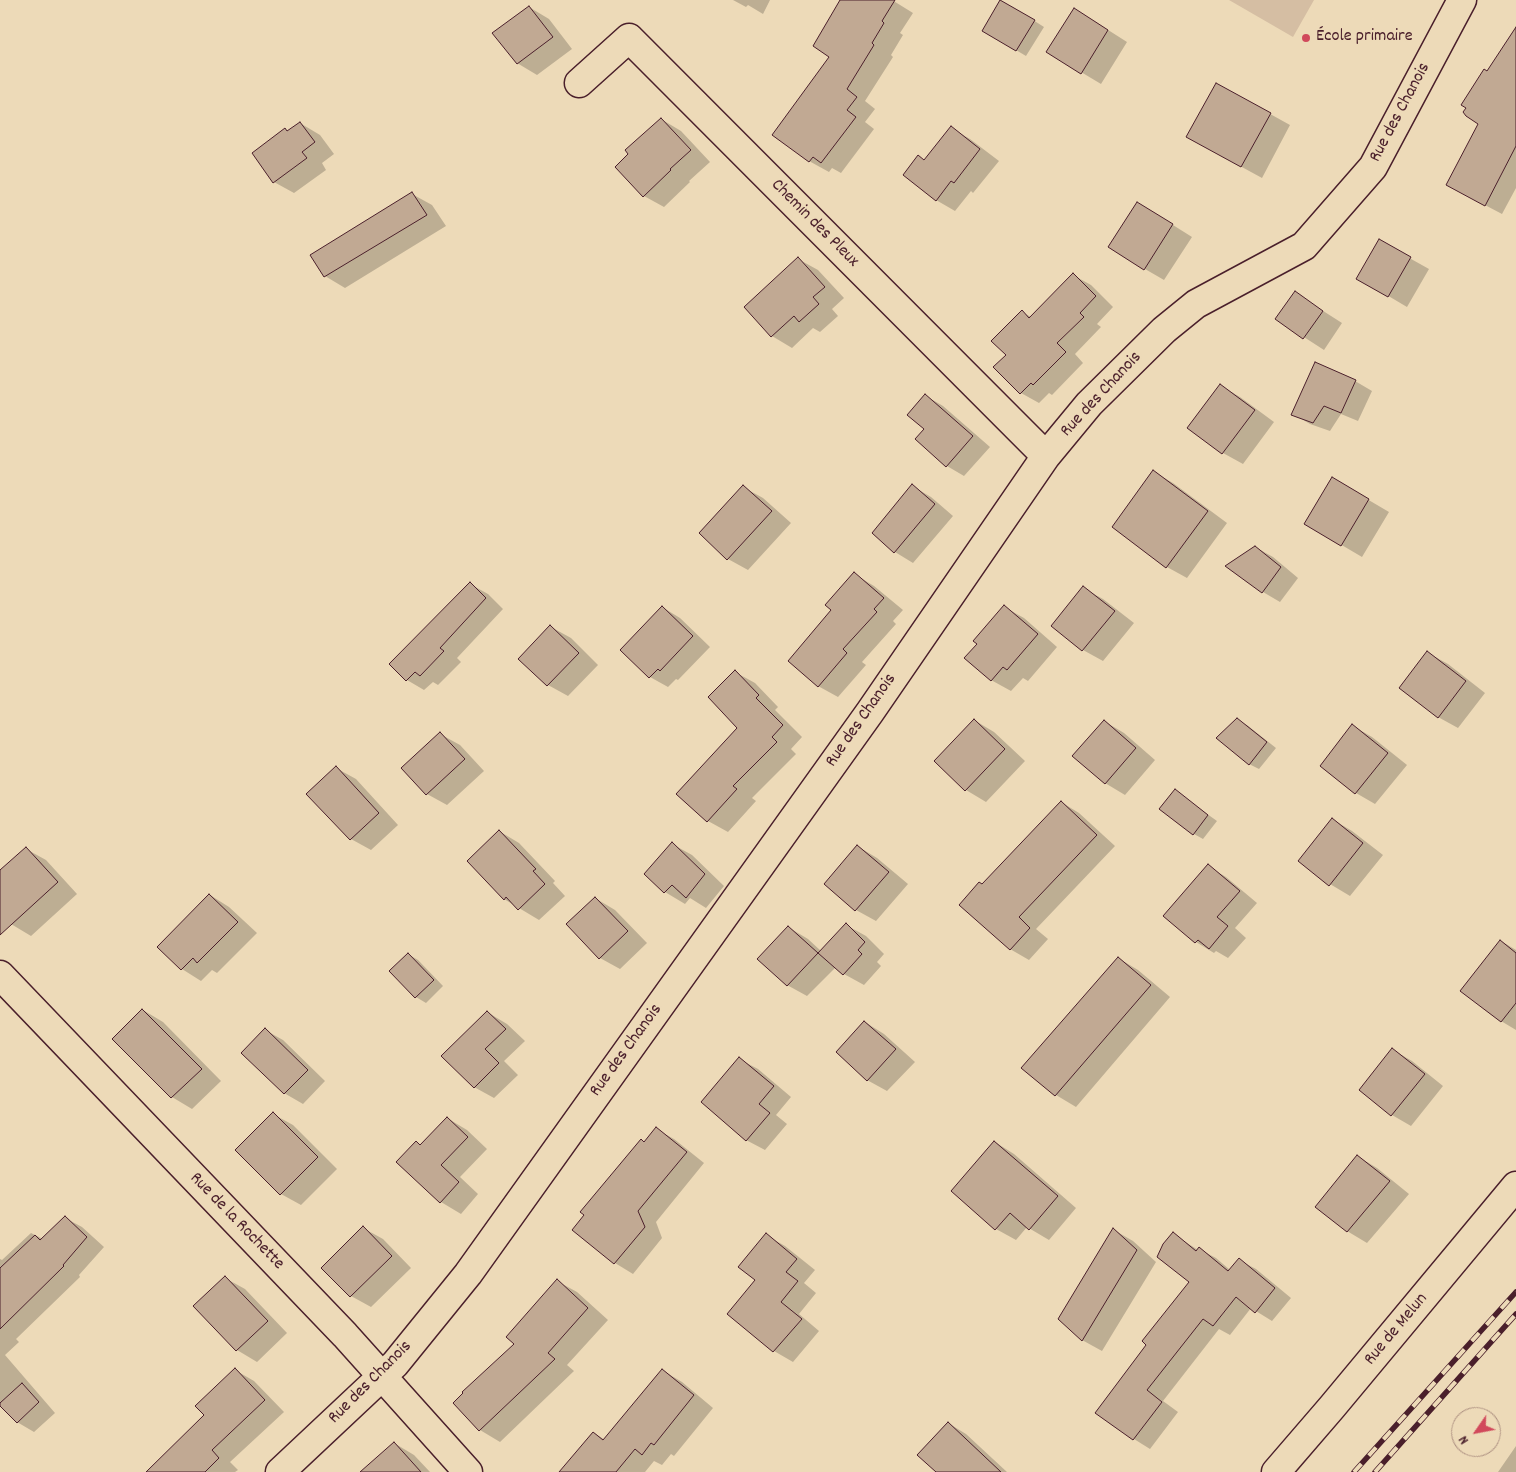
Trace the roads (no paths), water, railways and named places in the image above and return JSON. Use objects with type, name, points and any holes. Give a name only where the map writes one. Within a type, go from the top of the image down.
[{"type":"street","name":"Rue des Chanois","points":[[280,1472],[395,1364],[468,1274],[870,712],[1046,456],[1089,404],[1164,330],[1196,304],[1304,246],[1373,167],[1462,0]]},
{"type":"street","name":"Chemin des Pleux","points":[[579,82],[629,38],[1046,456]]},
{"type":"street","name":"Rue de la Rochette","points":[[0,975],[382,1375],[468,1472]]},
{"type":"street","name":"Rue de Melun","points":[[1276,1472],[1332,1408],[1516,1186]]},
{"type":"railway","points":[[1354,1472],[1516,1292]]},
{"type":"railway","points":[[1375,1472],[1516,1314]]},
{"type":"place","name":"École primaire","points":[[1306,38]]}]
